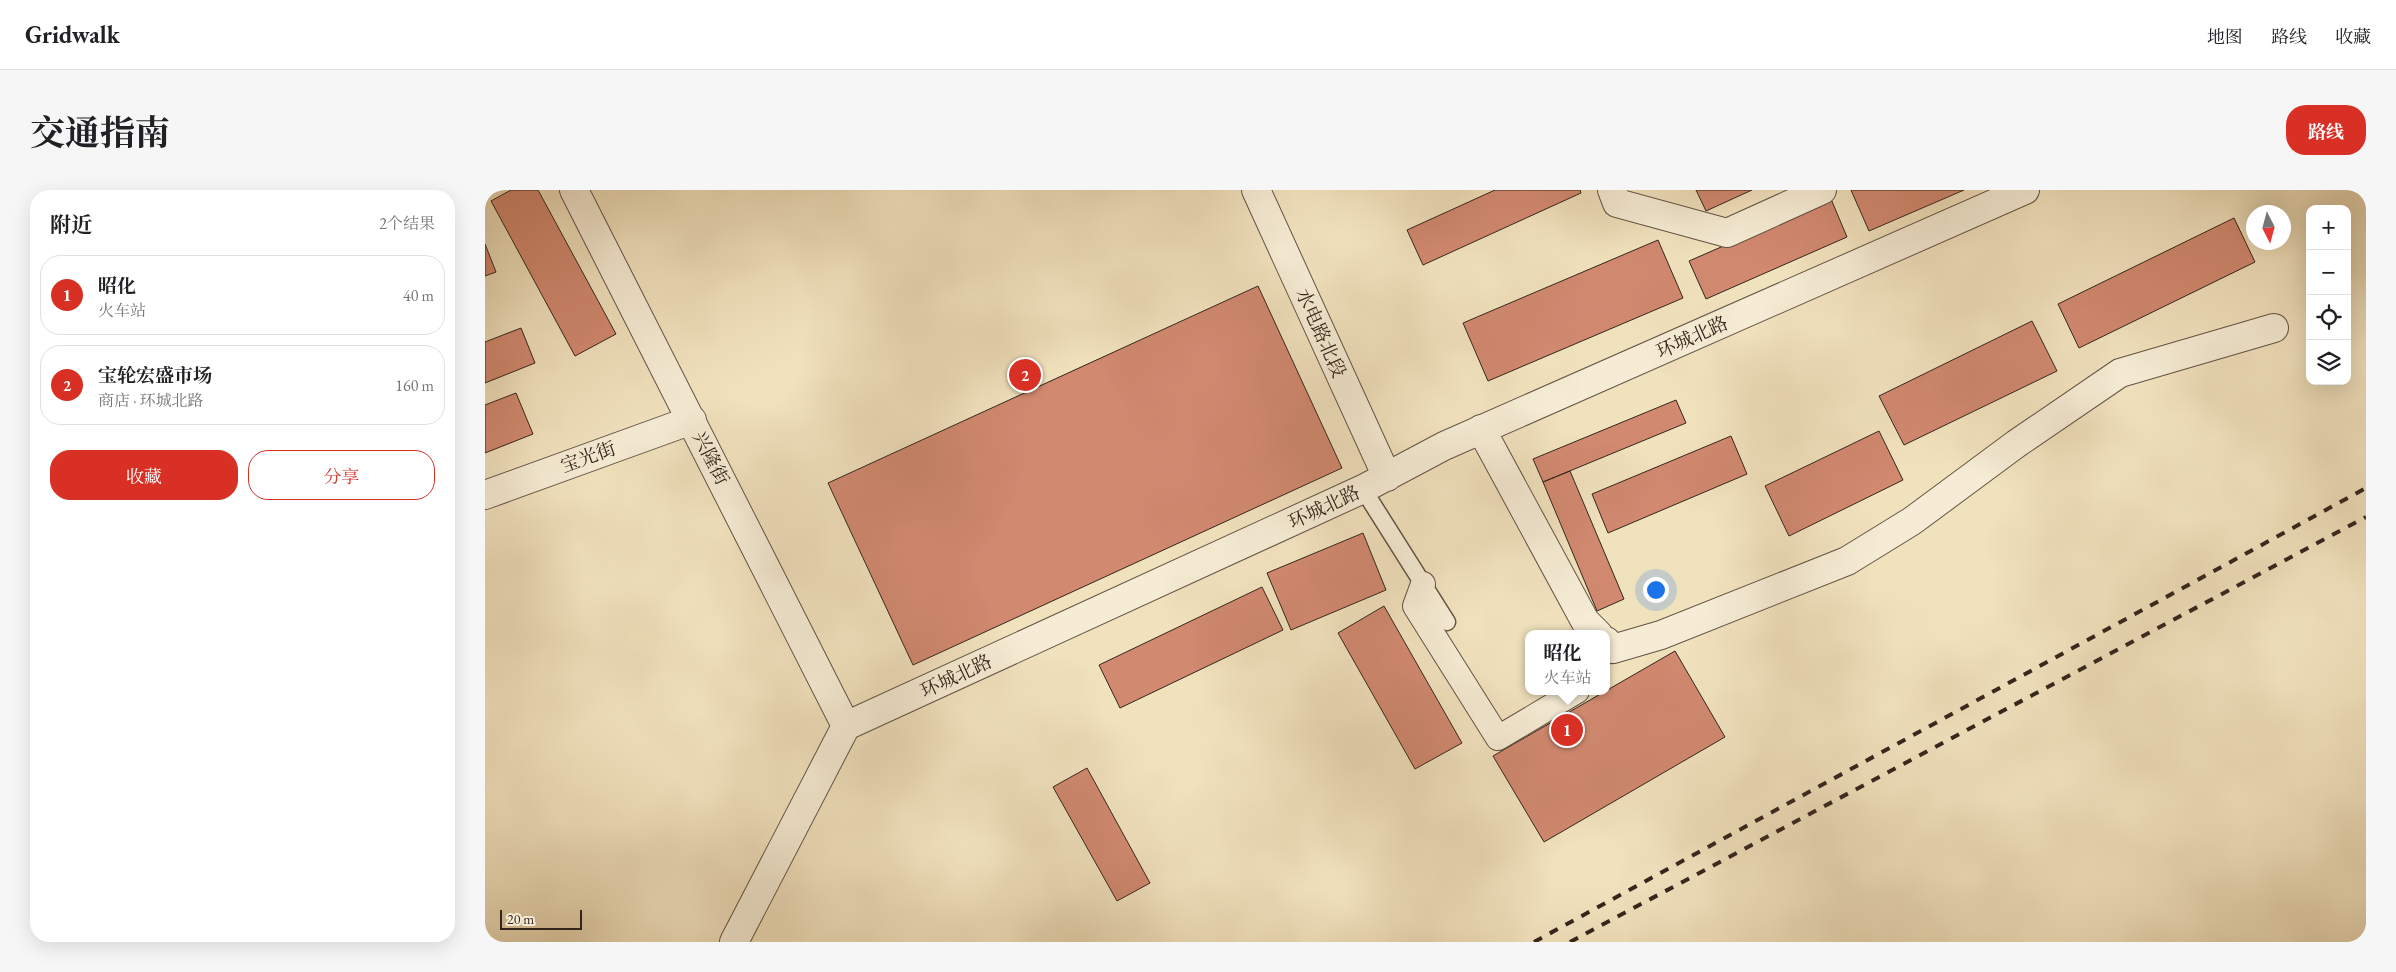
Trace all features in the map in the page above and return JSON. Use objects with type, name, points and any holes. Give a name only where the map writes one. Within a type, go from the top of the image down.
[{"type":"street","name":"兴隆街","points":[[574,190],[847,726]]},
{"type":"street","name":"水电路北段","points":[[1256,190],[1387,477]]},
{"type":"street","points":[[1612,190],[1617,203],[1727,233],[1823,190]]},
{"type":"street","name":"环城北路","points":[[847,726],[1363,489],[1444,446],[1481,429],[2025,190]]},
{"type":"street","points":[[1610,646],[1613,649],[1661,635],[1847,561],[1912,522],[2017,444],[2121,373],[2274,328]]},
{"type":"street","name":"宝光街","points":[[485,494],[691,420]]},
{"type":"street","points":[[1481,429],[1585,621],[1594,630]]},
{"type":"street","points":[[1423,584],[1415,606],[1498,738],[1570,695]]},
{"type":"street","points":[[734,942],[847,726]]},
{"type":"lane","points":[[1363,489],[1447,622]]},
{"type":"building","points":[[511,190],[538,190],[616,334],[575,356],[491,201]]},
{"type":"building","points":[[1495,190],[1580,190],[1581,193],[1423,265],[1407,230]]},
{"type":"building","points":[[1696,190],[1752,190],[1706,211]]},
{"type":"building","points":[[1851,190],[1964,190],[1869,231]]},
{"type":"building","points":[[1831,199],[1847,237],[1706,299],[1689,261]]},
{"type":"building","points":[[2234,218],[2246,243],[2246,250],[2249,250],[2255,262],[2079,348],[2058,304]]},
{"type":"building","points":[[1658,240],[1683,298],[1488,381],[1463,323]]},
{"type":"building","points":[[485,244],[496,272],[485,276]]},
{"type":"building","points":[[1258,286],[1342,468],[913,665],[828,483]]},
{"type":"building","points":[[2032,321],[2057,371],[1904,445],[1879,396]]},
{"type":"building","points":[[521,328],[535,363],[485,383],[485,342]]},
{"type":"building","points":[[516,393],[533,434],[485,453],[485,405]]},
{"type":"building","points":[[1676,400],[1686,423],[1543,482],[1533,459]]},
{"type":"building","points":[[1879,431],[1903,480],[1789,536],[1765,486]]},
{"type":"building","points":[[1731,436],[1747,474],[1608,533],[1592,494]]},
{"type":"building","points":[[1570,471],[1624,599],[1597,611],[1543,482]]},
{"type":"building","points":[[1363,533],[1386,590],[1291,630],[1267,573]]},
{"type":"building","points":[[1262,587],[1283,630],[1120,708],[1099,665]]},
{"type":"building","points":[[1384,606],[1462,743],[1415,769],[1338,633]]},
{"type":"building","points":[[1675,651],[1725,737],[1544,842],[1493,756],[1599,695],[1610,695],[1610,688]]},
{"type":"building","points":[[1087,768],[1150,883],[1117,901],[1053,787]]},
{"type":"railway","points":[[1534,942],[2366,488]]},
{"type":"railway","points":[[1570,942],[2366,517]]},
{"type":"place","name":"宝轮宏盛市场","points":[[1025,375]]},
{"type":"place","name":"昭化","points":[[1567,730]]}]
